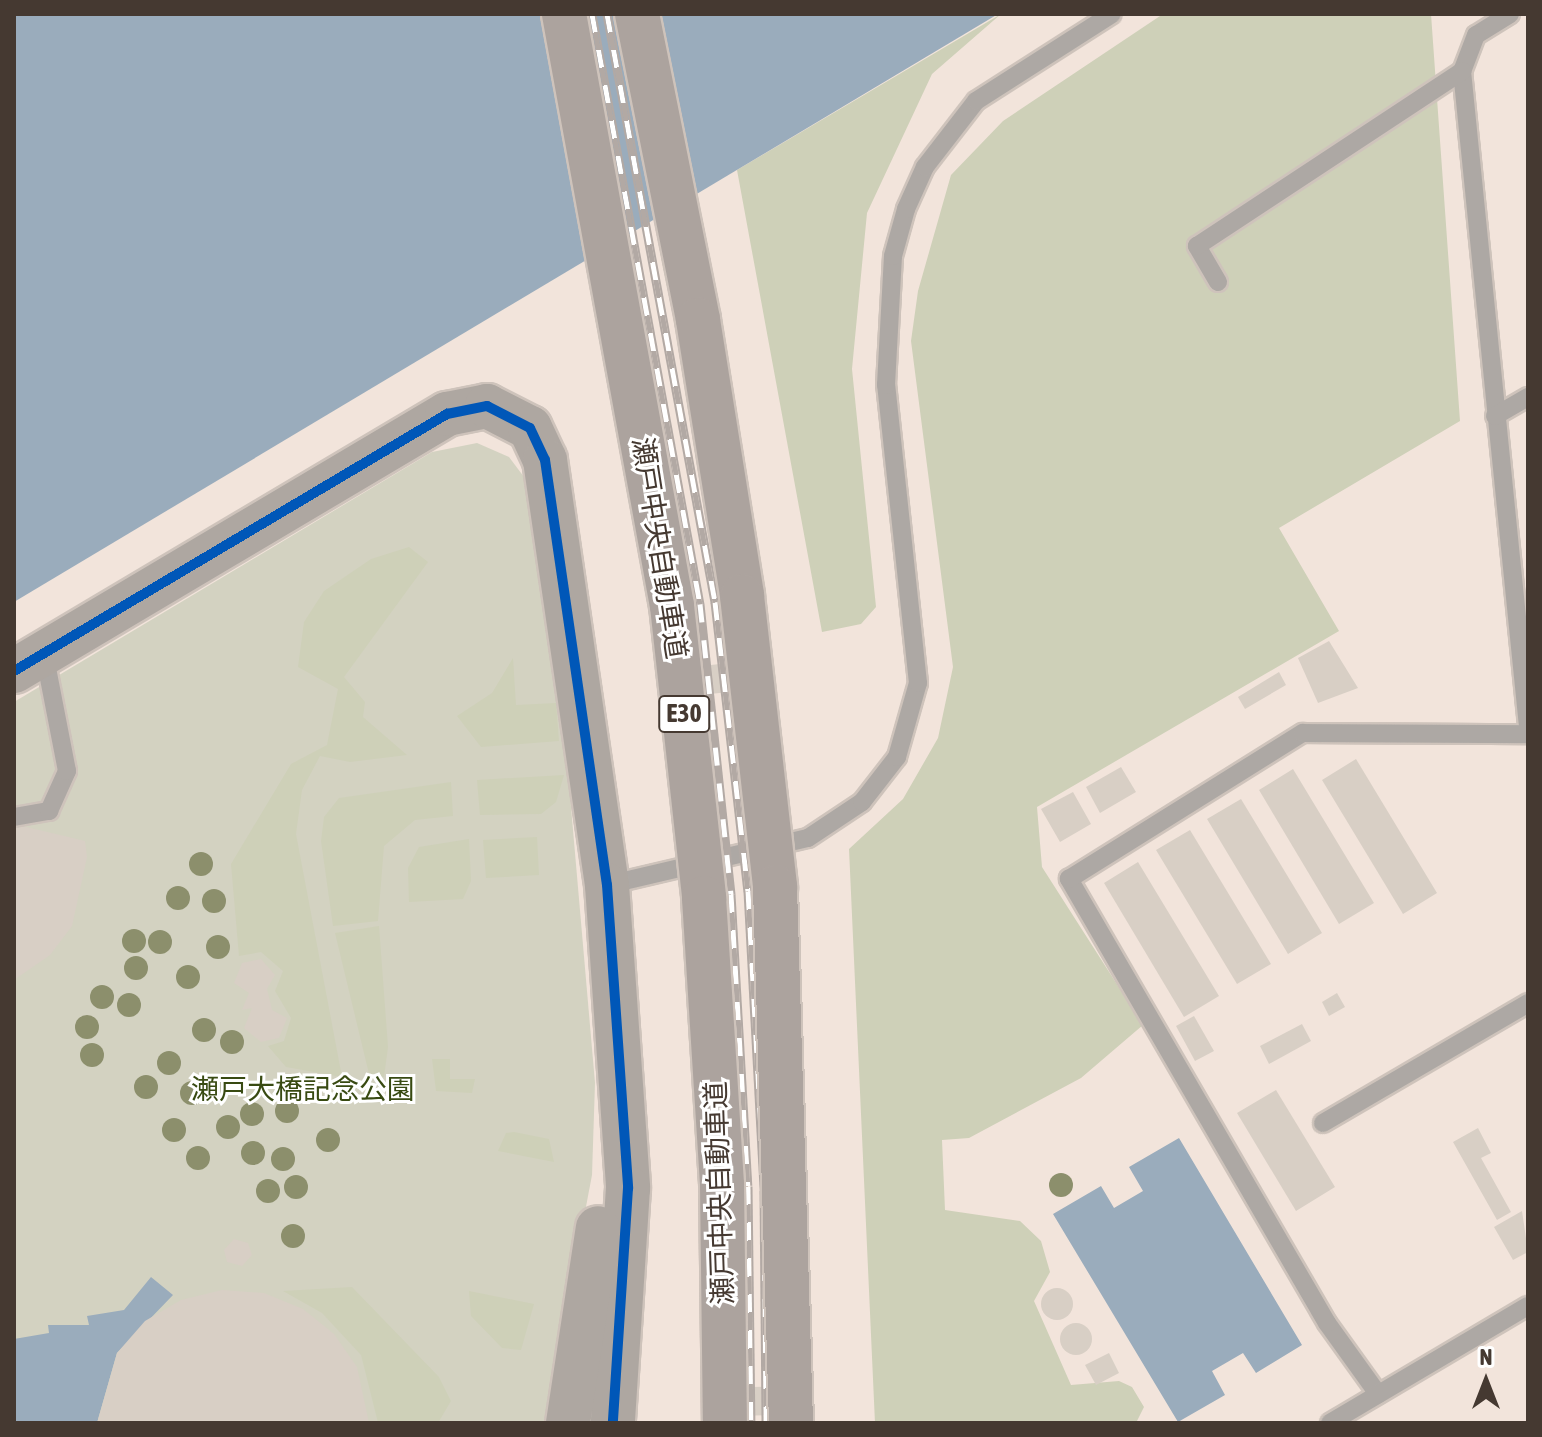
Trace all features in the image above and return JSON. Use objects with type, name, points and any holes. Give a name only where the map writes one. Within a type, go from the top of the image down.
[{"type":"highway","name":"瀬戸中央自動車道","points":[[564,14],[672,606],[704,898],[722,1185],[725,1423]]},
{"type":"highway","points":[[637,14],[733,534],[773,872],[791,1423]]},
{"type":"street","points":[[29,662],[447,414],[471,406],[502,410],[530,428],[545,460],[607,885],[619,1101],[628,1188],[613,1423]]},
{"type":"street","points":[[568,1423],[619,1101]]},
{"type":"lane","points":[[607,885],[808,838],[862,802],[897,757],[918,683],[886,385],[893,256],[906,209],[933,155],[976,101],[1112,14]]},
{"type":"lane","points":[[1510,14],[1476,35],[1462,71],[1528,727]]},
{"type":"lane","points":[[1218,282],[1197,246],[1462,71]]},
{"type":"lane","points":[[1495,416],[1528,397]]},
{"type":"lane","points":[[14,817],[49,811],[67,771],[29,662]]},
{"type":"lane","points":[[1378,1394],[1345,1338],[1327,1323],[1069,879],[1303,733],[1528,734]]},
{"type":"lane","points":[[1323,1123],[1528,1003]]},
{"type":"lane","points":[[1330,1423],[1528,1306]]},
{"type":"green space","points":[[1001,14],[932,74],[867,213],[852,369],[876,607],[861,624],[822,632],[737,170]]},
{"type":"green space","points":[[1163,14],[1431,14],[1460,421],[1279,528],[1339,631],[1037,807],[1042,867],[1143,1025],[1081,1078],[969,1138],[942,1140],[945,1210],[1020,1221],[1041,1241],[1050,1272],[1034,1301],[1071,1385],[1119,1381],[1132,1387],[1144,1407],[1136,1423],[875,1423],[849,849],[903,799],[938,738],[953,667],[911,341],[918,291],[951,175],[1003,121]]},
{"type":"green space","name":"瀬戸大橋記念公園","points":[[477,443],[509,457],[530,485],[563,715],[595,1083],[592,1175],[545,1423],[14,1423],[14,702],[432,452]]},
{"type":"green space","points":[[409,547],[428,562],[344,677],[365,702],[363,717],[407,755],[350,762],[320,756],[302,790],[296,834],[342,1077],[286,1067],[268,1046],[284,1041],[291,1018],[275,991],[283,971],[261,952],[239,956],[231,864],[291,764],[327,745],[338,689],[298,667],[304,622],[324,591],[371,559]]},
{"type":"green space","points":[[513,658],[516,705],[556,703],[559,741],[481,747],[457,716],[492,693]]},
{"type":"green space","points":[[564,775],[556,802],[541,814],[480,815],[477,780]]},
{"type":"green space","points":[[451,782],[453,816],[415,820],[384,846],[378,921],[333,926],[321,841],[324,817],[339,798]]},
{"type":"green space","points":[[537,837],[539,875],[486,878],[483,840]]},
{"type":"green space","points":[[469,839],[471,881],[463,899],[409,902],[408,868],[419,847]]},
{"type":"green space","points":[[379,926],[388,1047],[384,1077],[370,1078],[335,933]]},
{"type":"green space","points":[[432,1059],[450,1059],[450,1079],[475,1079],[472,1093],[436,1091]]},
{"type":"green space","points":[[506,1133],[549,1139],[554,1162],[498,1151]]},
{"type":"green space","points":[[352,1287],[439,1377],[451,1401],[438,1423],[378,1423],[361,1355],[322,1313],[283,1291]]},
{"type":"green space","points":[[469,1291],[534,1304],[521,1350],[502,1348],[471,1316]]},
{"type":"water","points":[[14,14],[998,14],[14,602]]},
{"type":"water","points":[[1179,1138],[1302,1345],[1256,1373],[1243,1353],[1212,1371],[1225,1395],[1178,1422],[1053,1214],[1101,1186],[1114,1208],[1143,1191],[1129,1167]]},
{"type":"water","points":[[151,1277],[173,1295],[117,1353],[97,1423],[14,1423],[14,1339],[49,1333],[48,1325],[89,1325],[87,1316],[124,1310]]},
{"type":"building","points":[[1329,641],[1358,688],[1318,703],[1298,658]]},
{"type":"building","points":[[765,659],[769,687],[662,700],[658,671]]},
{"type":"building","points":[[1279,672],[1286,685],[1245,709],[1238,697]]},
{"type":"building","points":[[1356,759],[1437,893],[1403,914],[1322,780]]},
{"type":"building","points":[[1121,767],[1136,792],[1100,813],[1086,787]]},
{"type":"building","points":[[1293,769],[1374,903],[1339,924],[1259,790]]},
{"type":"building","points":[[1073,792],[1091,824],[1060,842],[1041,809]]},
{"type":"building","points":[[1241,799],[1322,933],[1288,954],[1207,819]]},
{"type":"building","points":[[14,824],[85,841],[87,857],[72,926],[50,955],[14,980]]},
{"type":"building","points":[[1190,830],[1271,964],[1237,984],[1156,850]]},
{"type":"building","points":[[1138,862],[1219,996],[1184,1017],[1104,883]]},
{"type":"building","points":[[261,959],[275,975],[267,989],[272,1010],[287,1018],[279,1038],[261,1042],[244,1028],[252,1008],[242,1010],[249,993],[234,983],[242,963]]},
{"type":"building","points":[[1337,993],[1345,1007],[1329,1016],[1322,1002]]},
{"type":"building","points":[[1194,1016],[1214,1051],[1195,1061],[1176,1026]]},
{"type":"building","points":[[1302,1024],[1311,1041],[1269,1064],[1260,1046]]},
{"type":"building","points":[[1276,1090],[1335,1187],[1296,1211],[1237,1113]]},
{"type":"building","points":[[1478,1128],[1491,1153],[1481,1158],[1511,1212],[1497,1220],[1453,1142]]},
{"type":"building","points":[[1522,1211],[1528,1252],[1513,1260],[1494,1227]]},
{"type":"building","points":[[234,1239],[248,1243],[252,1255],[242,1266],[227,1262],[224,1250]]},
{"type":"building","points":[[1057,1288],[1068,1293],[1073,1304],[1068,1315],[1057,1320],[1046,1315],[1041,1304],[1046,1293]]},
{"type":"building","points":[[222,1290],[264,1293],[303,1309],[334,1334],[357,1367],[369,1423],[97,1423],[117,1353],[145,1321],[181,1300]]},
{"type":"building","points":[[1076,1323],[1087,1328],[1092,1339],[1087,1350],[1076,1355],[1065,1350],[1060,1339],[1065,1328]]},
{"type":"building","points":[[1109,1353],[1119,1373],[1096,1385],[1085,1365]]},
{"type":"building","points":[[811,1386],[811,1414],[704,1417],[703,1388]]},
{"type":"railway","points":[[592,14],[700,604],[731,894],[748,1186],[751,1423]]},
{"type":"railway","points":[[607,14],[715,602],[748,891],[764,1190],[766,1423]]},
{"type":"cycle path","points":[[14,671],[447,414],[487,406],[530,428],[545,460],[607,885],[628,1188],[613,1423]]}]
